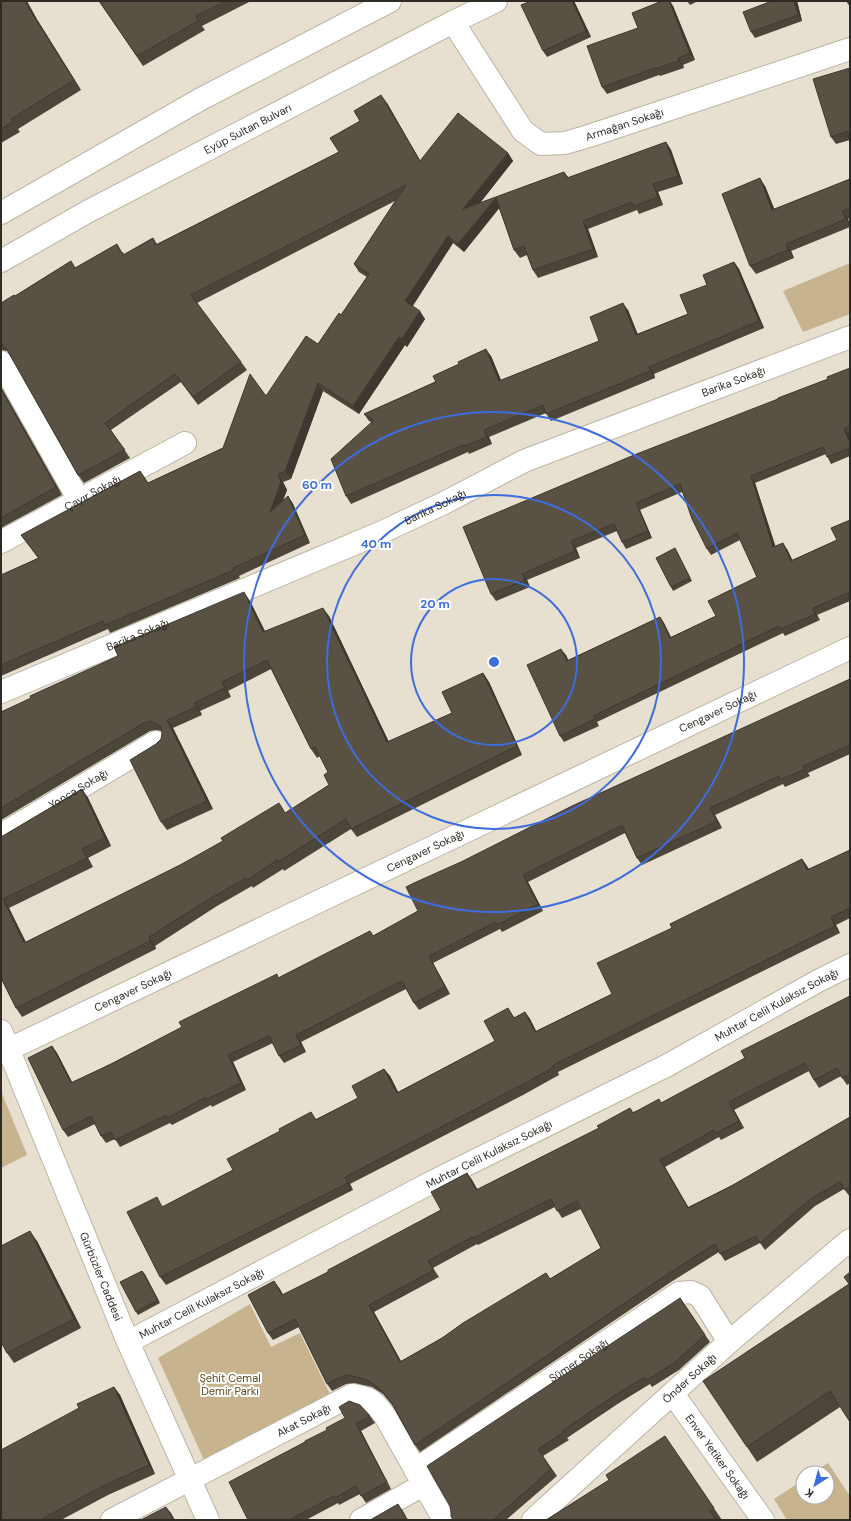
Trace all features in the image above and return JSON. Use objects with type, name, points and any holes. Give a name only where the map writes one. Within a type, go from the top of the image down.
[{"type":"street","points":[[1,213],[201,99],[390,1]]},
{"type":"street","name":"Eyüp Sultan Bulvarı","points":[[1,260],[94,209],[496,1]]},
{"type":"street","name":"Armağan Sokağı","points":[[453,22],[523,131],[541,144],[565,142],[589,136],[850,49]]},
{"type":"street","name":"Barika Sokağı","points":[[1,692],[380,533],[444,503],[524,461],[850,337]]},
{"type":"street","points":[[1,362],[79,500]]},
{"type":"street","name":"Çayır Sokağı","points":[[1,542],[185,443]]},
{"type":"street","name":"Cengaver Sokağı","points":[[4,1044],[850,648]]},
{"type":"street","name":"Yonca Sokağı","points":[[1,835],[156,742]]},
{"type":"street","name":"Muhtar Celil Kulaksız Sokağı","points":[[128,1342],[434,1181],[666,1066],[818,981],[850,965]]},
{"type":"street","name":"Gürbüzler Caddesi","points":[[4,1044],[128,1342],[208,1520]]},
{"type":"street","name":"Önder Sokağı","points":[[533,1520],[729,1342],[850,1240]]},
{"type":"street","name":"Sümer Sokağı","points":[[361,1520],[679,1293],[691,1292],[700,1296],[729,1342]]},
{"type":"street","name":"Enver Yetiker Sokağı","points":[[673,1394],[763,1520]]},
{"type":"street","name":"Akat Sokağı","points":[[112,1520],[352,1395],[366,1397],[374,1402],[385,1416],[444,1520]]},
{"type":"green space","points":[[850,263],[850,314],[803,332],[783,291]]},
{"type":"green space","points":[[1,1091],[27,1155],[1,1168]]},
{"type":"green space","name":"Şehit Cemal Demir Parkı","points":[[250,1304],[271,1347],[300,1333],[330,1394],[204,1460],[158,1358]]},
{"type":"green space","points":[[835,1474],[850,1496],[850,1520],[787,1520],[774,1499],[795,1485],[795,1505],[835,1505]]},
{"type":"building","points":[[1,1],[25,1],[74,80],[11,119],[13,122],[1,129],[2,54]]},
{"type":"building","points":[[99,1],[226,1],[196,16],[198,21],[137,56]]},
{"type":"building","points":[[531,1],[572,1],[586,31],[543,51],[521,5]]},
{"type":"building","points":[[662,1],[669,1],[690,53],[678,58],[679,61],[602,87],[587,46],[638,28],[632,13]]},
{"type":"building","points":[[772,1],[794,1],[798,15],[751,32],[743,12]]},
{"type":"building","points":[[850,68],[850,141],[847,131],[831,137],[813,79]]},
{"type":"building","points":[[381,95],[420,161],[458,113],[508,153],[463,209],[564,172],[567,178],[666,142],[678,176],[653,184],[658,197],[634,206],[632,202],[583,221],[593,249],[533,270],[524,246],[514,250],[496,198],[458,244],[448,236],[405,301],[420,311],[402,339],[399,337],[353,406],[318,383],[285,471],[278,474],[281,482],[270,512],[288,496],[305,535],[233,568],[234,570],[105,625],[103,621],[1,665],[1,575],[39,558],[21,535],[140,471],[148,483],[223,448],[250,374],[266,396],[306,336],[318,344],[339,313],[341,315],[369,274],[354,264],[406,185],[191,295],[241,362],[193,397],[175,374],[105,423],[125,450],[78,475],[6,348],[1,343],[1,303],[14,295],[15,296],[71,261],[75,268],[117,244],[123,255],[153,238],[156,245],[339,152],[330,138],[360,121],[354,111]]},
{"type":"building","points":[[760,178],[772,210],[850,179],[850,209],[842,211],[846,219],[786,244],[788,250],[750,266],[722,194]]},
{"type":"building","points":[[734,262],[759,321],[649,367],[650,371],[546,414],[543,405],[484,430],[487,437],[464,446],[463,445],[346,496],[331,459],[374,420],[364,414],[436,382],[433,376],[486,349],[499,381],[599,341],[590,317],[623,303],[636,335],[688,314],[680,295],[707,285],[703,275]]},
{"type":"building","points":[[850,368],[850,426],[844,429],[850,443],[850,448],[827,457],[823,447],[751,476],[773,547],[783,543],[791,561],[837,540],[831,528],[850,520],[850,592],[813,608],[815,614],[781,629],[779,626],[593,716],[595,719],[560,736],[527,665],[561,649],[567,661],[660,617],[670,638],[716,616],[708,601],[757,577],[737,533],[707,549],[692,519],[680,484],[636,503],[648,531],[622,542],[614,524],[571,541],[575,551],[522,574],[525,580],[491,594],[463,527],[634,455],[828,379],[827,377]]},
{"type":"building","points":[[1,389],[56,487],[1,518]]},
{"type":"building","points":[[675,548],[690,578],[671,587],[656,558]]},
{"type":"building","points":[[244,592],[263,632],[323,608],[387,742],[452,713],[442,692],[483,673],[517,746],[351,829],[346,819],[278,862],[277,860],[247,880],[246,878],[211,898],[149,937],[150,941],[16,1008],[1,978],[1,837],[82,789],[105,838],[82,849],[87,858],[3,899],[24,943],[180,865],[223,841],[221,838],[279,803],[285,813],[329,785],[324,775],[328,772],[315,747],[311,749],[267,660],[222,682],[225,688],[194,703],[196,707],[167,720],[207,801],[161,822],[130,760],[156,744],[161,739],[161,727],[150,721],[144,723],[1,808],[1,712],[31,698],[30,696],[118,656],[114,647]]},
{"type":"building","points":[[850,679],[850,745],[803,766],[805,769],[780,780],[779,776],[710,808],[717,821],[637,858],[622,825],[523,875],[538,904],[497,925],[496,922],[429,956],[445,987],[414,1003],[402,981],[296,1035],[301,1045],[279,1056],[269,1036],[228,1055],[241,1083],[207,1099],[206,1097],[167,1118],[166,1115],[115,1140],[111,1132],[101,1136],[91,1116],[63,1130],[28,1058],[52,1046],[71,1083],[182,1027],[179,1022],[277,974],[278,978],[370,931],[373,936],[418,911],[406,887],[463,861],[572,806]]},
{"type":"building","points":[[850,850],[850,908],[831,917],[835,926],[553,1065],[554,1067],[518,1087],[345,1177],[348,1183],[160,1277],[127,1212],[157,1197],[162,1207],[233,1170],[227,1159],[280,1131],[279,1129],[311,1112],[316,1120],[358,1098],[352,1086],[384,1069],[397,1093],[495,1041],[484,1021],[508,1008],[514,1018],[525,1012],[535,1032],[612,994],[597,963],[672,928],[670,924],[802,859],[807,870]]},
{"type":"building","points":[[850,996],[850,1074],[842,1078],[837,1068],[814,1080],[805,1063],[729,1102],[739,1121],[716,1133],[714,1130],[660,1160],[688,1208],[733,1185],[850,1117],[850,1187],[845,1190],[840,1182],[810,1199],[760,1243],[756,1236],[720,1254],[715,1244],[666,1275],[415,1445],[391,1402],[378,1387],[367,1380],[349,1375],[327,1384],[295,1319],[268,1333],[248,1295],[274,1281],[282,1295],[328,1272],[328,1270],[441,1210],[431,1192],[467,1173],[476,1190],[599,1128],[597,1126],[630,1108],[633,1113],[659,1099],[661,1103],[745,1058],[741,1051]],"holes":[[[551,1199],[557,1211],[577,1201],[601,1248],[550,1279],[546,1273],[463,1323],[442,1338],[400,1362],[369,1305],[434,1270],[428,1261],[472,1237],[473,1238]]]},
{"type":"building","points":[[30,1231],[74,1319],[7,1353],[1,1342],[1,1246]]},
{"type":"building","points":[[142,1271],[158,1300],[136,1312],[120,1282]]},
{"type":"building","points":[[850,1272],[850,1422],[830,1391],[747,1447],[703,1381],[849,1284],[844,1277]]},
{"type":"building","points":[[680,1298],[705,1335],[674,1363],[647,1380],[645,1377],[614,1396],[538,1449],[551,1469],[493,1520],[453,1520],[450,1506],[427,1466]]},
{"type":"building","points":[[114,1387],[149,1465],[103,1486],[40,1520],[1,1520],[1,1450],[79,1408],[77,1404]]},
{"type":"building","points":[[349,1401],[360,1405],[370,1416],[356,1424],[387,1482],[361,1496],[356,1486],[289,1520],[248,1520],[229,1482],[327,1430],[326,1428],[345,1418],[339,1407]]},
{"type":"building","points":[[665,1436],[714,1508],[710,1511],[716,1520],[546,1520],[609,1480],[606,1475]]},
{"type":"building","points":[[398,1504],[407,1520],[372,1519]]},
{"type":"building","points":[[166,1507],[173,1520],[141,1520]]}]
